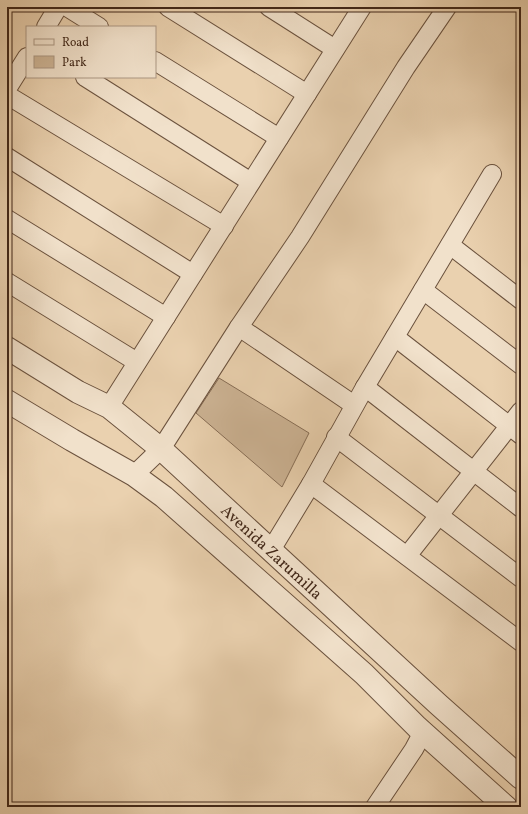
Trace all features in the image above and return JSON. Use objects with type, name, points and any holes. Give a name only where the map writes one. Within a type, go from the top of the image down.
[{"type":"street","points":[[47,26],[58,7]]},
{"type":"street","points":[[67,7],[97,26]]},
{"type":"street","points":[[168,7],[307,94]]},
{"type":"street","points":[[269,7],[335,49]]},
{"type":"street","points":[[109,407],[362,7]]},
{"type":"street","points":[[134,475],[161,449],[239,327],[300,237],[406,67],[447,7]]},
{"type":"street","points":[[7,89],[26,59]]},
{"type":"street","points":[[156,62],[279,138]]},
{"type":"street","points":[[87,78],[251,182]]},
{"type":"street","points":[[7,95],[224,226]]},
{"type":"street","points":[[7,157],[193,274]]},
{"type":"street","points":[[271,550],[311,484],[354,405],[492,174]]},
{"type":"street","points":[[7,219],[166,317]]},
{"type":"street","points":[[450,245],[521,300]]},
{"type":"street","points":[[7,282],[137,362]]},
{"type":"street","points":[[423,290],[521,365]]},
{"type":"street","points":[[239,327],[354,405]]},
{"type":"street","points":[[395,337],[515,430]]},
{"type":"street","name":"Avenida Zarumilla","points":[[7,348],[78,392],[109,407],[161,449],[439,705],[521,778]]},
{"type":"street","points":[[365,387],[521,508]]},
{"type":"street","name":"Avenida Zarumilla","points":[[7,402],[134,475],[164,497],[364,674],[423,732],[506,807]]},
{"type":"street","points":[[407,556],[474,471],[515,430],[521,411]]},
{"type":"street","points":[[336,437],[521,578]]},
{"type":"street","points":[[311,484],[519,637]]},
{"type":"street","points":[[375,807],[414,749],[423,732]]},
{"type":"green space","points":[[219,378],[309,433],[282,487],[196,413]]}]
